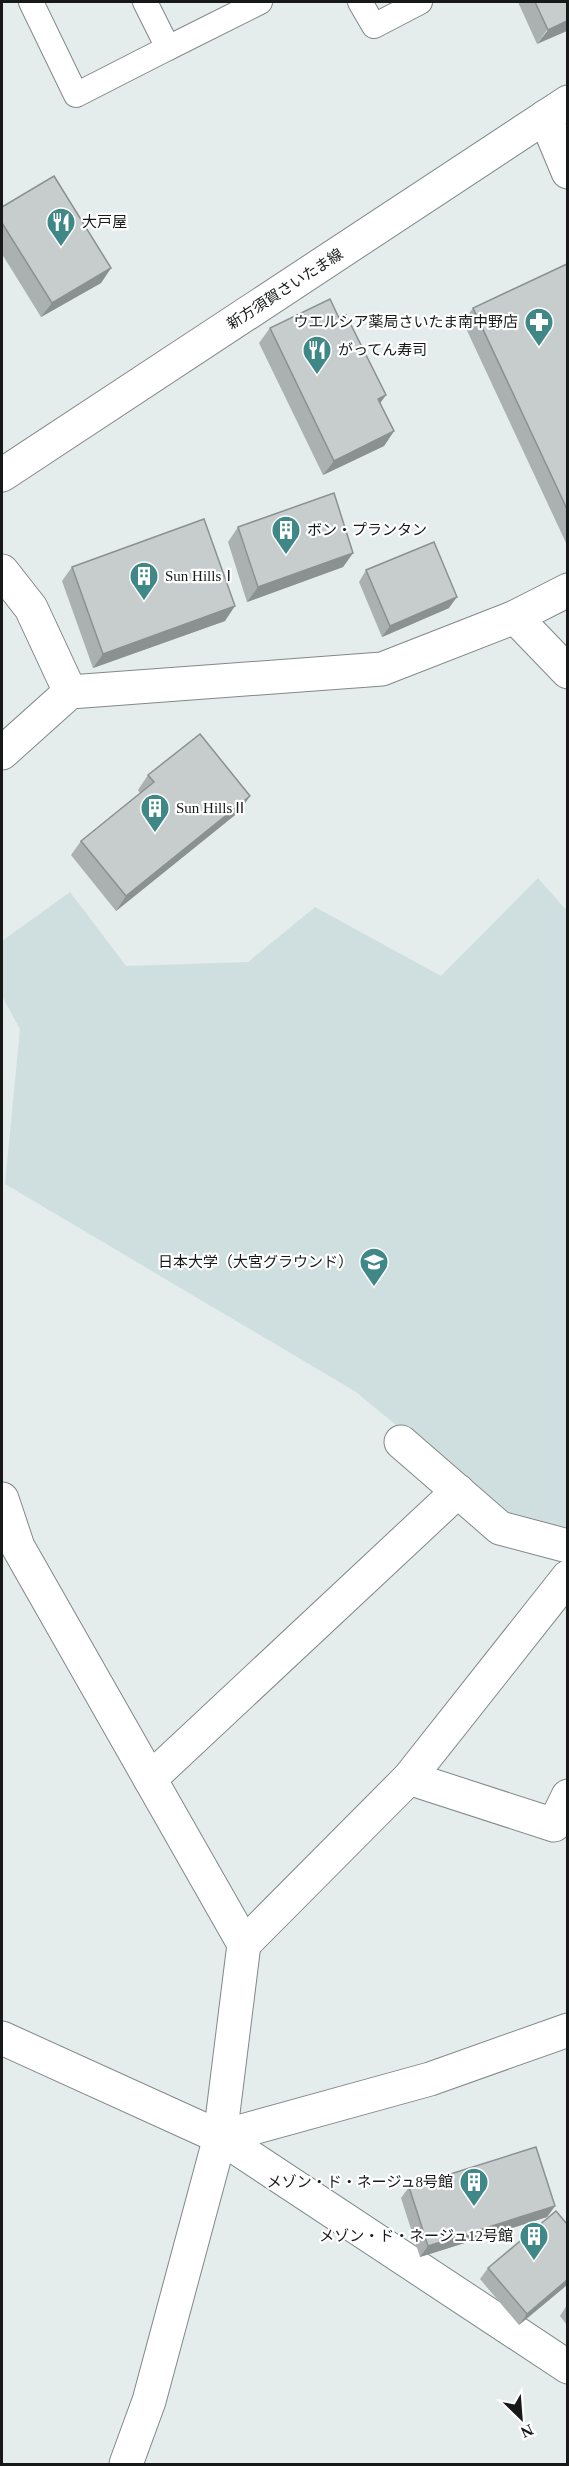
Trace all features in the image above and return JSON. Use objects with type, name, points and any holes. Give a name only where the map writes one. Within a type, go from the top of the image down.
[{"type":"street","points":[[556,110],[567,172]]},
{"type":"street","name":"新方須賀さいたま線","points":[[2,475],[556,110]]},
{"type":"street","points":[[2,571],[31,608],[70,692]]},
{"type":"street","points":[[2,753],[70,692],[382,669],[515,617],[567,590]]},
{"type":"street","points":[[515,617],[567,672]]},
{"type":"street","points":[[401,1442],[500,1528],[567,1546]]},
{"type":"street","points":[[150,1779],[458,1491]]},
{"type":"street","points":[[2,1499],[18,1547],[243,1944],[220,2137],[149,2401],[126,2464]]},
{"type":"street","points":[[243,1944],[409,1778],[567,1577]]},
{"type":"street","points":[[409,1778],[554,1825],[567,1796]]},
{"type":"street","points":[[220,2137],[430,2079],[567,2030]]},
{"type":"street","points":[[2,2038],[220,2137],[567,2367]]},
{"type":"lane","points":[[31,2],[76,95],[260,2]]},
{"type":"lane","points":[[145,2],[168,48]]},
{"type":"lane","points":[[360,2],[374,26],[420,2]]},
{"type":"shaded area","name":"日本大学（大宮グラウンド）","points":[[538,878],[568,912],[567,1539],[507,1517],[356,1392],[5,1184],[20,1029],[2,996],[2,941],[70,892],[126,966],[248,962],[315,907],[441,976]]},
{"type":"building","points":[[535,2],[567,2],[567,21],[548,30]]},
{"type":"building","points":[[54,176],[111,268],[52,303],[2,223],[2,207]]},
{"type":"building","points":[[567,264],[567,509],[473,308]]},
{"type":"building","name":"がってん寿司","points":[[330,299],[339,318],[346,315],[386,395],[378,399],[394,431],[334,461],[270,328]]},
{"type":"building","name":"ボン・プランタン","points":[[334,493],[353,553],[258,587],[238,527]]},
{"type":"building","name":"Sun HillsⅠ","points":[[204,519],[235,606],[103,654],[72,567]]},
{"type":"building","points":[[434,542],[457,597],[390,626],[366,570]]},
{"type":"building","name":"Sun HillsⅡ","points":[[200,734],[250,796],[126,896],[81,841],[154,782],[148,775]]},
{"type":"building","name":"メゾン・ド・ネージュ8号館","points":[[536,2147],[555,2206],[428,2246],[409,2187]]},
{"type":"building","name":"メゾン・ド・ネージュ12号館","points":[[556,2211],[567,2224],[567,2280],[527,2314],[488,2268]]},
{"type":"place","name":"大戸屋","points":[[61,248]]},
{"type":"place","name":"ウエルシア薬局さいたま南中野店","points":[[539,348]]},
{"type":"place","name":"がってん寿司","points":[[317,376]]},
{"type":"place","name":"ボン・プランタン","points":[[286,556]]},
{"type":"place","name":"Sun HillsⅠ","points":[[144,602]]},
{"type":"place","name":"Sun HillsⅡ","points":[[155,834]]},
{"type":"place","name":"日本大学（大宮グラウンド）","points":[[374,1288]]},
{"type":"place","name":"メゾン・ド・ネージュ8号館","points":[[474,2208]]},
{"type":"place","name":"メゾン・ド・ネージュ12号館","points":[[534,2262]]}]
